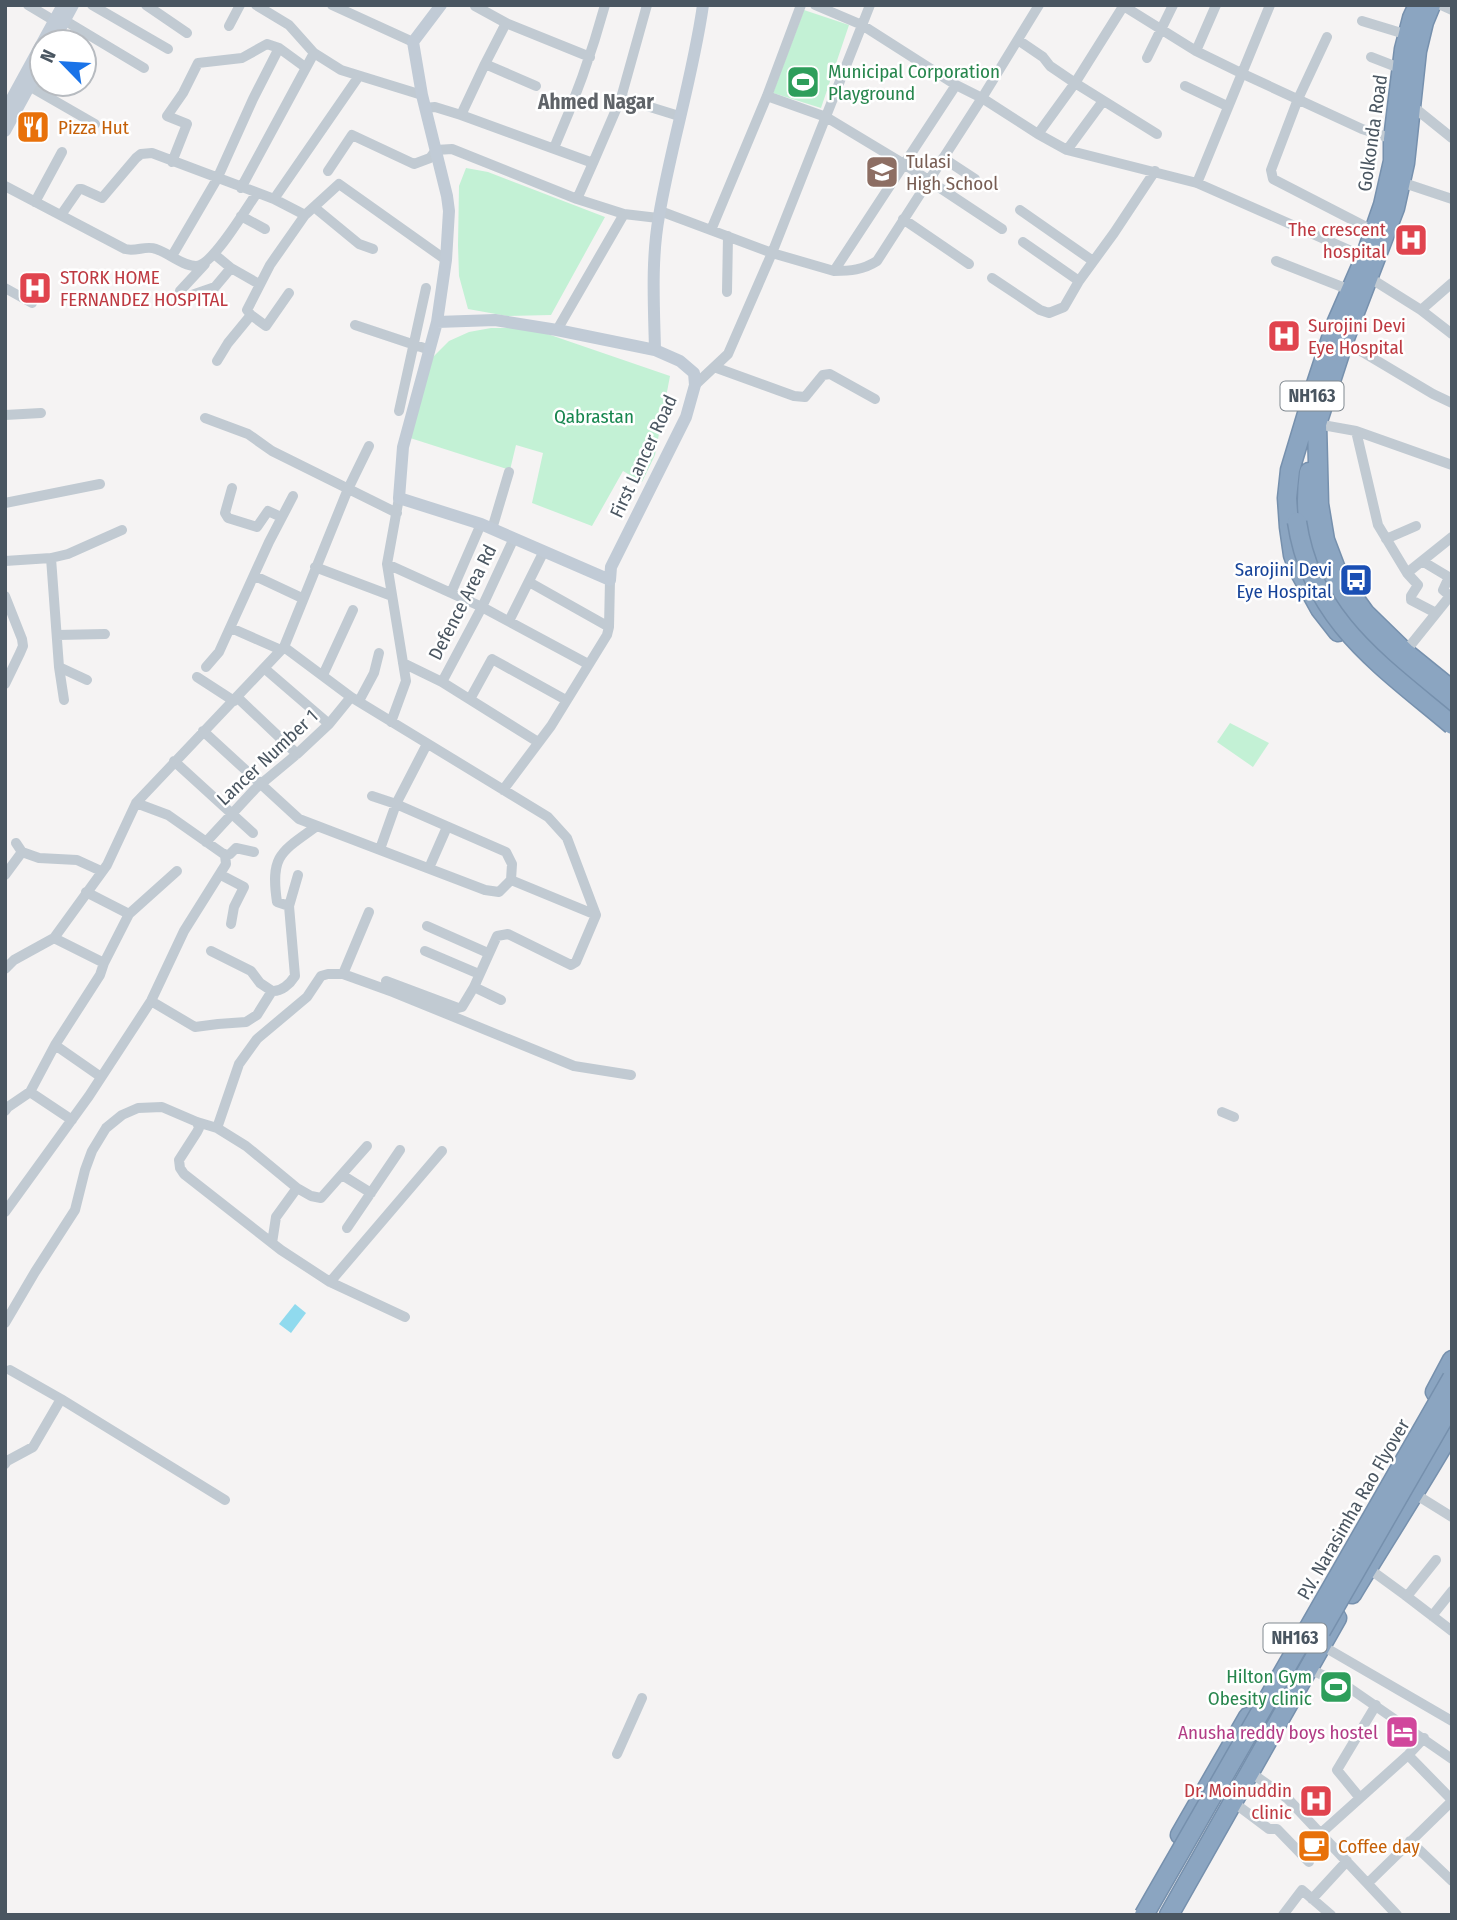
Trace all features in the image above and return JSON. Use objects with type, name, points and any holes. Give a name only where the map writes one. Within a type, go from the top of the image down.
[{"type":"highway","name":"Golkonda Road","points":[[1418,5],[1412,18],[1402,69],[1393,139],[1393,161],[1383,205],[1332,337],[1311,426],[1325,540],[1339,577],[1364,613],[1405,652],[1452,690]]},
{"type":"highway","name":"Golkonda Road","points":[[1431,5],[1417,51],[1405,163],[1395,208],[1311,426],[1290,470],[1287,498],[1293,555],[1299,572],[1320,609],[1341,636],[1449,732]]},
{"type":"highway","points":[[1311,426],[1296,480],[1296,501],[1318,563],[1332,593],[1350,619],[1383,652],[1452,711],[1449,732]]},
{"type":"highway","points":[[1303,522],[1300,542],[1317,589],[1342,626],[1449,732]]},
{"type":"highway","name":"NH163","points":[[1136,1915],[1206,1788],[1327,1584],[1452,1360]]},
{"type":"highway","name":"P.V. Narasimha Rao Flyover","points":[[1144,1915],[1452,1378]]},
{"type":"highway","name":"P.V. Narasimha Rao Flyover","points":[[1157,1915],[1452,1404]]},
{"type":"highway","name":"NH163","points":[[1169,1915],[1321,1645],[1452,1430]]},
{"type":"highway","points":[[1327,1584],[1350,1598]]},
{"type":"highway","points":[[1163,1868],[1187,1883]]},
{"type":"street","points":[[28,5],[144,68]]},
{"type":"street","points":[[57,28],[63,5]]},
{"type":"street","points":[[5,111],[59,20],[73,5]]},
{"type":"street","points":[[92,5],[168,49]]},
{"type":"street","points":[[146,5],[187,33]]},
{"type":"street","points":[[229,26],[240,5]]},
{"type":"street","points":[[256,5],[289,25],[314,53],[341,70],[435,107],[593,163]]},
{"type":"street","points":[[332,5],[413,42]]},
{"type":"street","points":[[391,722],[406,681],[387,564],[399,498],[402,447],[437,322],[446,260],[449,211],[423,102],[413,42],[440,5]]},
{"type":"street","points":[[554,148],[575,100],[605,5]]},
{"type":"street","points":[[576,199],[621,98],[647,5]]},
{"type":"street","points":[[655,351],[654,270],[659,215],[679,116],[697,50],[703,5]]},
{"type":"street","points":[[711,230],[801,5]]},
{"type":"street","points":[[815,5],[862,25],[956,85],[1067,150],[1197,183],[1364,257]]},
{"type":"street","points":[[695,385],[728,354],[772,253],[870,5]]},
{"type":"street","points":[[328,171],[352,135],[414,164],[430,158],[436,150],[452,149],[576,199],[624,214],[659,215],[834,271],[867,268],[877,261],[1039,5]]},
{"type":"street","points":[[1147,58],[1173,5]]},
{"type":"street","points":[[1196,51],[1216,5]]},
{"type":"street","points":[[1197,183],[1270,5]]},
{"type":"street","points":[[1441,5],[1452,10]]},
{"type":"street","points":[[475,6],[506,23],[590,57]]},
{"type":"street","points":[[1038,134],[1075,83],[1123,6],[1196,51],[1362,129],[1393,139]]},
{"type":"street","points":[[1362,21],[1408,35]]},
{"type":"street","points":[[461,115],[506,23]]},
{"type":"street","points":[[1326,37],[1298,99],[1271,176],[1374,231]]},
{"type":"street","points":[[1018,40],[1075,83],[1157,134]]},
{"type":"street","points":[[172,162],[187,124],[167,116],[183,93],[198,63],[242,58],[267,44],[279,48],[305,67]]},
{"type":"street","points":[[172,256],[217,179],[279,48]]},
{"type":"street","points":[[241,188],[314,53]]},
{"type":"street","points":[[1371,57],[1402,69]]},
{"type":"street","points":[[485,64],[536,86]]},
{"type":"street","points":[[274,199],[359,76]]},
{"type":"street","points":[[834,271],[956,85]]},
{"type":"street","points":[[1185,86],[1227,106]]},
{"type":"street","points":[[5,131],[28,88]]},
{"type":"street","points":[[766,96],[826,117],[904,164],[1002,229]]},
{"type":"street","points":[[50,98],[95,124]]},
{"type":"street","points":[[621,98],[679,116]]},
{"type":"street","points":[[1067,150],[1103,101]]},
{"type":"street","points":[[1410,105],[1452,138]]},
{"type":"street","points":[[35,202],[62,152]]},
{"type":"street","points":[[61,215],[79,189],[102,198],[141,154],[152,153],[274,199],[305,215]]},
{"type":"street","points":[[943,158],[975,178]]},
{"type":"street","points":[[992,278],[1040,310],[1049,313],[1064,307],[1154,171]]},
{"type":"street","points":[[1401,182],[1452,199]]},
{"type":"street","points":[[289,293],[266,326],[247,310],[270,265],[305,215],[339,184],[446,260]]},
{"type":"street","points":[[5,186],[125,249],[156,248],[191,265],[205,264]]},
{"type":"street","points":[[232,268],[215,287],[183,298],[180,292],[214,254],[257,193]]},
{"type":"street","points":[[314,207],[359,244],[373,249]]},
{"type":"street","points":[[1020,209],[1093,261]]},
{"type":"street","points":[[556,330],[624,214]]},
{"type":"street","points":[[241,216],[265,229]]},
{"type":"street","points":[[903,219],[969,264]]},
{"type":"street","points":[[727,292],[728,236]]},
{"type":"street","points":[[1023,242],[1079,281]]},
{"type":"street","points":[[214,254],[259,284]]},
{"type":"street","points":[[1276,261],[1350,290]]},
{"type":"street","points":[[1370,278],[1422,310],[1452,334]]},
{"type":"street","points":[[1422,310],[1452,283]]},
{"type":"street","points":[[5,288],[27,303],[5,294]]},
{"type":"street","points":[[398,411],[426,288]]},
{"type":"street","points":[[217,361],[251,315]]},
{"type":"street","name":"First Lancer Road","points":[[437,322],[495,320],[556,330],[655,351],[680,361],[694,373],[695,385],[686,418],[611,567],[607,635],[551,726],[503,790]]},
{"type":"street","points":[[355,325],[430,350]]},
{"type":"street","points":[[1344,341],[1452,403]]},
{"type":"street","points":[[714,367],[794,396],[805,397],[823,375],[830,374],[875,399]]},
{"type":"street","points":[[5,415],[41,413]]},
{"type":"street","points":[[205,418],[248,433],[272,451],[397,513]]},
{"type":"street","points":[[1311,426],[1356,431],[1452,465]]},
{"type":"street","points":[[1356,431],[1378,525],[1407,573],[1418,585],[1411,600],[1436,613]]},
{"type":"street","points":[[5,969],[14,960],[54,938],[107,865],[136,803],[282,649],[348,489],[369,446]]},
{"type":"street","points":[[451,593],[486,527],[509,472]]},
{"type":"street","points":[[5,503],[100,484]]},
{"type":"street","points":[[232,488],[225,513],[228,518],[257,527],[268,511],[281,517]]},
{"type":"street","points":[[206,667],[219,652],[293,496]]},
{"type":"street","points":[[399,498],[486,527],[610,580]]},
{"type":"street","points":[[1386,538],[1416,526]]},
{"type":"street","points":[[5,561],[68,554],[122,530]]},
{"type":"street","points":[[1407,573],[1452,537]]},
{"type":"street","name":"Defence Area Rd","points":[[442,682],[482,607],[514,538]]},
{"type":"street","points":[[509,621],[544,551]]},
{"type":"street","points":[[51,558],[64,700]]},
{"type":"street","points":[[1405,652],[1450,596],[1443,590],[1450,578],[1422,561]]},
{"type":"street","points":[[387,564],[482,607],[588,664]]},
{"type":"street","points":[[315,567],[392,596]]},
{"type":"street","points":[[255,576],[302,598]]},
{"type":"street","points":[[529,582],[609,627]]},
{"type":"street","points":[[5,596],[23,646],[5,684]]},
{"type":"street","points":[[323,675],[353,610]]},
{"type":"street","points":[[230,628],[282,649],[391,722],[548,817],[568,838],[596,915],[576,962],[571,965],[508,934],[497,936],[462,1007],[458,1008],[386,981]]},
{"type":"street","points":[[57,635],[105,634]]},
{"type":"street","name":"Lancer Number 1","points":[[206,842],[261,785],[298,754],[355,699],[374,673],[379,653]]},
{"type":"street","points":[[470,699],[492,659],[566,700]]},
{"type":"street","points":[[403,663],[442,682],[538,742]]},
{"type":"street","points":[[59,667],[87,680]]},
{"type":"street","points":[[264,668],[329,724]]},
{"type":"street","points":[[197,677],[236,699],[298,754]]},
{"type":"street","points":[[203,731],[299,819],[485,890],[499,892],[511,880],[512,864],[506,852],[372,796]]},
{"type":"street","points":[[380,849],[396,804],[427,744]]},
{"type":"street","points":[[174,761],[253,833]]},
{"type":"street","points":[[5,1212],[72,1120],[152,1001],[184,931],[226,864],[225,855],[168,815],[136,803]]},
{"type":"street","points":[[289,906],[277,902],[274,885],[277,861],[286,848],[313,824]]},
{"type":"street","points":[[429,868],[447,827]]},
{"type":"street","points":[[16,843],[22,852],[39,858],[77,860],[101,871]]},
{"type":"street","points":[[225,855],[236,848],[254,852]]},
{"type":"street","points":[[5,875],[22,852]]},
{"type":"street","points":[[5,1111],[30,1093],[55,1045],[100,975],[129,914],[177,871]]},
{"type":"street","points":[[221,874],[244,887],[234,907],[231,923]]},
{"type":"street","points":[[152,1001],[195,1027],[246,1022],[257,1015],[275,991],[291,982],[295,976],[289,906],[298,875]]},
{"type":"street","points":[[511,880],[596,915]]},
{"type":"street","points":[[86,892],[129,914]]},
{"type":"street","points":[[343,974],[369,912]]},
{"type":"street","points":[[427,926],[488,953]]},
{"type":"street","points":[[54,938],[104,963]]},
{"type":"street","points":[[211,951],[251,971],[260,983],[275,991]]},
{"type":"street","points":[[425,951],[479,974]]},
{"type":"street","points":[[217,1128],[239,1065],[257,1040],[306,997],[321,976],[343,974],[564,1062],[631,1075]]},
{"type":"street","points":[[474,987],[501,1000]]},
{"type":"street","points":[[55,1045],[101,1077]]},
{"type":"street","points":[[30,1093],[72,1120]]},
{"type":"street","points":[[5,1324],[75,1210],[92,1151],[106,1128],[121,1115],[138,1108],[162,1107],[217,1128],[246,1146],[297,1188],[321,1198],[367,1146]]},
{"type":"street","points":[[1222,1112],[1234,1117]]},
{"type":"street","points":[[197,1122],[199,1128],[179,1160],[184,1174],[272,1242],[330,1282],[405,1317]]},
{"type":"street","points":[[347,1228],[400,1150]]},
{"type":"street","points":[[330,1282],[442,1152]]},
{"type":"street","points":[[341,1175],[370,1194]]},
{"type":"street","points":[[272,1242],[275,1217],[297,1188]]},
{"type":"street","points":[[10,1370],[225,1500]]},
{"type":"street","points":[[5,1464],[33,1447],[61,1399]]},
{"type":"street","points":[[1415,1494],[1452,1517]]},
{"type":"street","points":[[1405,1595],[1409,1594],[1436,1560]]},
{"type":"street","points":[[1368,1567],[1452,1631]]},
{"type":"street","points":[[1432,1616],[1452,1591]]},
{"type":"street","points":[[1321,1645],[1452,1721]]},
{"type":"street","points":[[1308,1668],[1351,1689],[1452,1759]]},
{"type":"street","points":[[617,1754],[642,1698]]},
{"type":"street","points":[[1360,1798],[1337,1770],[1376,1705]]},
{"type":"street","points":[[1320,1834],[1424,1738]]},
{"type":"street","points":[[1368,1882],[1452,1800],[1408,1755]]},
{"type":"street","points":[[1250,1772],[1288,1799],[1394,1912],[1382,1915]]},
{"type":"street","points":[[1233,1802],[1269,1829],[1277,1829],[1309,1862]]},
{"type":"street","points":[[1410,1841],[1452,1881]]},
{"type":"street","points":[[1312,1899],[1347,1861]]},
{"type":"street","points":[[1283,1915],[1302,1890],[1331,1915]]},
{"type":"green space","points":[[804,10],[849,25],[821,108],[773,93]]},
{"type":"green space","points":[[466,168],[488,172],[605,217],[551,315],[507,316],[468,309],[459,276],[458,245],[459,186]]},
{"type":"green space","name":"Qabrastan","points":[[491,328],[530,328],[670,376],[655,455],[642,482],[623,471],[592,526],[532,503],[543,453],[516,445],[510,470],[407,437],[432,358],[449,341],[469,332]]},
{"type":"green space","points":[[1230,723],[1269,743],[1253,767],[1217,742]]},
{"type":"water","points":[[295,1304],[306,1313],[291,1333],[279,1324]]},
{"type":"place","name":"Municipal Corporation Playground","points":[[803,82]]},
{"type":"place","name":"Pizza Hut","points":[[33,127]]},
{"type":"place","name":"Tulasi High School","points":[[882,172]]},
{"type":"place","name":"The crescent hospital","points":[[1411,240]]},
{"type":"place","name":"STORK HOME FERNANDEZ HOSPITAL","points":[[35,288]]},
{"type":"place","name":"Surojini Devi Eye Hospital","points":[[1284,336]]},
{"type":"place","name":"Sarojini Devi Eye Hospital","points":[[1356,580]]},
{"type":"place","name":"Hilton Gym Obesity clinic","points":[[1336,1687]]},
{"type":"place","name":"Anusha reddy boys hostel","points":[[1402,1732]]},
{"type":"place","name":"Dr. Moinuddin clinic","points":[[1316,1801]]},
{"type":"place","name":"Coffee day","points":[[1314,1846]]},
{"type":"district","name":"Ahmed Nagar","points":[[596,102]]}]
